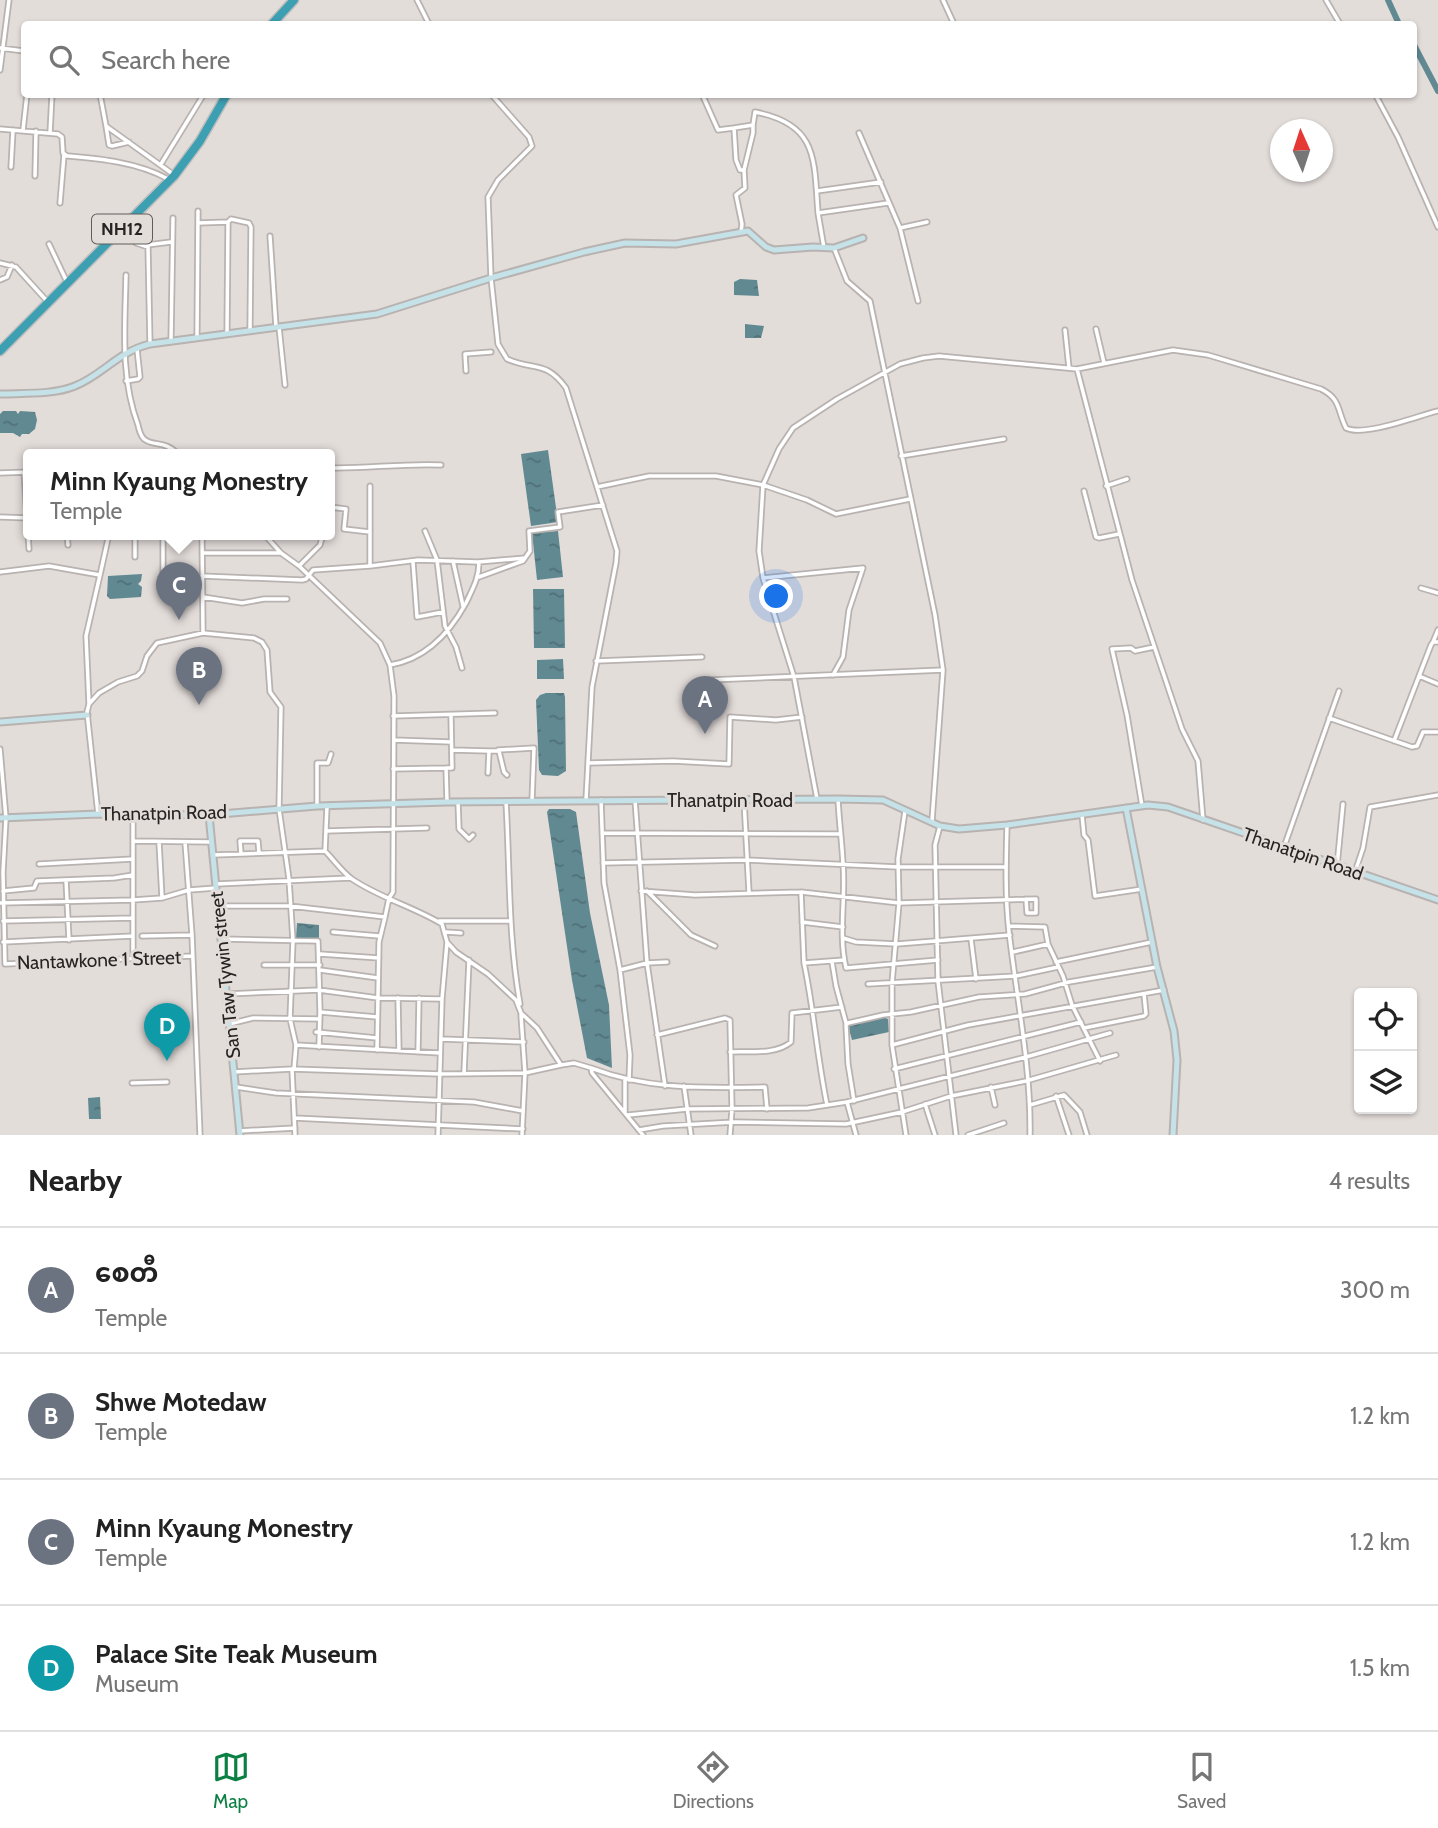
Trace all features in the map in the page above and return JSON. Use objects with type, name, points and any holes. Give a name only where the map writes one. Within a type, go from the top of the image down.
[{"type":"highway","points":[[273,21],[292,0]]},
{"type":"highway","name":"NH12","points":[[0,348],[168,177],[200,141],[223,98]]},
{"type":"highway","name":"NH12","points":[[0,348],[119,228]]},
{"type":"street","points":[[0,70],[9,0]]},
{"type":"street","points":[[417,0],[428,21]]},
{"type":"street","points":[[943,0],[953,21]]},
{"type":"street","points":[[1326,0],[1338,21]]},
{"type":"street","points":[[0,9],[6,12]]},
{"type":"street","points":[[2,49],[21,51]]},
{"type":"street","points":[[23,130],[27,98]]},
{"type":"street","points":[[50,133],[52,98]]},
{"type":"street","points":[[101,98],[110,145],[129,142]]},
{"type":"street","points":[[161,164],[202,98]]},
{"type":"street","points":[[495,98],[529,137],[532,146],[531,150],[498,180],[488,197],[491,278],[499,345],[507,359],[545,368],[555,374],[566,388],[617,551],[617,563],[592,688],[586,800]]},
{"type":"street","points":[[704,98],[719,130],[753,125]]},
{"type":"street","points":[[1377,98],[1398,137],[1438,227]]},
{"type":"street","points":[[741,232],[736,195],[745,188],[744,170],[753,134],[755,112],[789,122],[804,136],[812,156],[824,248]]},
{"type":"street","points":[[106,126],[161,164],[168,177]]},
{"type":"street","points":[[734,128],[736,160],[740,170],[744,170]]},
{"type":"street","points":[[0,129],[36,131],[62,137],[64,155],[60,203]]},
{"type":"street","points":[[11,167],[13,130]]},
{"type":"street","points":[[34,176],[36,131]]},
{"type":"street","points":[[859,133],[900,228],[918,301]]},
{"type":"street","points":[[64,155],[112,160],[168,177]]},
{"type":"street","points":[[817,191],[881,182]]},
{"type":"street","points":[[818,213],[888,203]]},
{"type":"street","points":[[197,337],[198,211]]},
{"type":"street","points":[[171,340],[173,218]]},
{"type":"street","points":[[198,223],[229,222],[231,219],[237,219],[249,223],[251,227],[250,330]]},
{"type":"street","points":[[227,333],[229,222]]},
{"type":"street","points":[[900,228],[927,222]]},
{"type":"street","points":[[119,228],[136,243],[147,245],[171,242]]},
{"type":"street","points":[[0,394],[52,391],[75,386],[137,347],[171,340],[377,314],[491,278],[625,243],[676,244],[748,231],[766,247],[774,250],[834,248],[863,238]]},
{"type":"street","points":[[270,236],[277,327],[285,385]]},
{"type":"street","points":[[49,244],[66,280]]},
{"type":"street","points":[[147,245],[150,344]]},
{"type":"street","points":[[834,248],[847,281],[870,301],[935,615],[943,670],[932,821]]},
{"type":"street","points":[[0,263],[16,267],[46,300]]},
{"type":"street","points":[[0,280],[6,277],[12,265]]},
{"type":"street","points":[[126,275],[126,381],[130,402],[142,438],[148,442],[166,444],[172,449]]},
{"type":"street","points":[[1096,329],[1104,363]]},
{"type":"street","points":[[1065,330],[1069,368]]},
{"type":"street","points":[[466,371],[465,354],[490,353],[499,345]]},
{"type":"street","points":[[126,381],[140,377],[137,347]]},
{"type":"street","points":[[817,799],[794,677],[763,578],[759,551],[763,485],[779,449],[793,428],[837,399],[900,364],[939,356],[1077,369],[1173,350],[1208,355],[1332,395],[1346,428],[1352,431],[1367,430],[1438,411]]},
{"type":"street","points":[[1077,369],[1132,580],[1182,729],[1198,761],[1203,820]]},
{"type":"street","points":[[901,456],[1004,439]]},
{"type":"street","points":[[335,468],[358,469],[411,463],[441,464]]},
{"type":"street","points":[[0,472],[23,472]]},
{"type":"street","points":[[597,487],[649,476],[716,475],[763,485],[807,500],[836,514],[909,499]]},
{"type":"street","points":[[1107,486],[1127,479]]},
{"type":"street","points":[[370,486],[370,566]]},
{"type":"street","points":[[1084,491],[1096,537],[1119,534]]},
{"type":"street","points":[[479,577],[523,561],[530,551],[529,531],[560,527],[558,512],[603,505]]},
{"type":"street","points":[[335,508],[346,509],[344,530],[370,532]]},
{"type":"street","points":[[0,517],[23,518]]},
{"type":"street","points":[[425,531],[437,560],[445,626],[462,668]]},
{"type":"street","points":[[29,540],[29,549]]},
{"type":"street","points":[[68,540],[68,545]]},
{"type":"street","points":[[98,814],[87,713],[89,704],[86,636],[108,540]]},
{"type":"street","points":[[135,540],[135,557]]},
{"type":"street","points":[[163,540],[163,572]]},
{"type":"street","points":[[202,540],[203,633]]},
{"type":"street","points":[[269,540],[380,643],[390,665],[394,696],[393,892],[379,936],[377,1050]]},
{"type":"street","points":[[299,566],[320,545],[321,540]]},
{"type":"street","points":[[202,553],[281,553]]},
{"type":"street","points":[[202,576],[302,580],[313,570],[326,568],[413,561],[479,562],[525,558]]},
{"type":"street","points":[[413,561],[417,617],[443,612]]},
{"type":"street","points":[[453,561],[463,608]]},
{"type":"street","points":[[390,665],[399,664],[428,650],[449,631],[479,577],[479,562]]},
{"type":"street","points":[[0,572],[49,566],[100,575]]},
{"type":"street","points":[[763,578],[863,568],[849,610],[844,657],[833,675]]},
{"type":"street","points":[[1421,588],[1438,593]]},
{"type":"street","points":[[202,597],[242,603],[287,599]]},
{"type":"street","points":[[1394,741],[1419,676],[1436,642],[1438,630]]},
{"type":"street","points":[[89,704],[118,682],[137,676],[142,671],[150,649],[157,643],[203,633],[254,638],[262,642],[267,650],[270,692],[281,707],[279,808],[289,879],[293,941],[290,1019],[296,1045],[292,1093],[295,1135]]},
{"type":"street","points":[[1142,806],[1127,715],[1112,649],[1131,648],[1135,651],[1154,647]]},
{"type":"street","points":[[596,661],[702,657]]},
{"type":"street","points":[[709,680],[943,670]]},
{"type":"street","points":[[1419,676],[1438,684]]},
{"type":"street","points":[[1284,848],[1339,691]]},
{"type":"street","points":[[0,721],[87,713]]},
{"type":"street","points":[[393,716],[495,713]]},
{"type":"street","points":[[393,769],[452,768],[452,716]]},
{"type":"street","points":[[589,763],[673,761],[729,764],[730,717],[776,720],[802,717]]},
{"type":"street","points":[[1329,718],[1415,747],[1423,732],[1438,732]]},
{"type":"street","points":[[393,740],[451,742]]},
{"type":"street","points":[[0,748],[3,942],[133,936]]},
{"type":"street","points":[[452,750],[534,748],[532,801]]},
{"type":"street","points":[[498,750],[503,772],[507,775]]},
{"type":"street","points":[[488,773],[489,751]]},
{"type":"street","points":[[317,806],[317,763],[328,763],[331,754]]},
{"type":"street","points":[[446,768],[447,802]]},
{"type":"street","points":[[1355,872],[1363,848],[1370,807],[1438,795]]},
{"type":"street","points":[[838,799],[839,834],[844,865],[844,960],[848,968],[938,960]]},
{"type":"street","name":"Thanatpin Road","points":[[3,818],[98,814],[209,815],[279,808],[394,803],[838,799],[883,800],[940,826],[959,830],[1142,806],[1168,807],[1438,900]]},
{"type":"street","points":[[601,800],[605,892],[620,970],[630,1055],[626,1114]]},
{"type":"street","points":[[635,800],[647,963],[665,1086]]},
{"type":"street","points":[[744,800],[749,892]]},
{"type":"street","points":[[506,801],[510,861],[509,921],[524,1042],[522,1135]]},
{"type":"street","points":[[458,802],[459,829],[469,839],[473,835]]},
{"type":"street","points":[[1337,866],[1343,804]]},
{"type":"street","points":[[327,806],[325,851],[351,878],[437,920],[444,926],[447,942],[442,999],[438,1135]]},
{"type":"street","points":[[1126,808],[1157,967],[1174,1031],[1177,1060],[1174,1135]]},
{"type":"street","points":[[906,809],[900,839],[897,944],[892,983],[894,1069],[906,1135]]},
{"type":"street","points":[[133,814],[133,959]]},
{"type":"street","name":"San Taw Tywin street","points":[[209,815],[240,1133]]},
{"type":"street","points":[[1082,815],[1095,896],[1142,889]]},
{"type":"street","points":[[1007,825],[1009,926],[1024,1037],[1030,1135]]},
{"type":"street","points":[[940,826],[935,838],[938,981],[956,1135]]},
{"type":"street","points":[[326,831],[427,828]]},
{"type":"street","points":[[602,833],[839,834]]},
{"type":"street","points":[[133,841],[212,842]]},
{"type":"street","points":[[241,853],[240,841],[258,841],[259,853]]},
{"type":"street","points":[[159,842],[162,898]]},
{"type":"street","points":[[185,842],[192,935],[200,1135]]},
{"type":"street","points":[[213,855],[325,851]]},
{"type":"street","points":[[39,863],[133,859]]},
{"type":"street","points":[[603,863],[746,860],[898,867],[1006,867]]},
{"type":"street","points":[[3,891],[34,888],[37,881],[133,875]]},
{"type":"street","points":[[1,903],[162,898],[216,886],[289,879],[351,878]]},
{"type":"street","points":[[66,880],[69,940]]},
{"type":"street","points":[[640,891],[695,895],[801,892],[899,903],[1026,899],[1037,900],[1036,913],[1027,913],[1026,899]]},
{"type":"street","points":[[646,891],[691,934],[715,946]]},
{"type":"street","points":[[801,892],[804,963],[813,1009],[817,1058],[827,1105]]},
{"type":"street","points":[[217,906],[290,906],[385,917]]},
{"type":"street","points":[[3,921],[133,918]]},
{"type":"street","points":[[437,920],[509,921]]},
{"type":"street","points":[[802,922],[843,927]]},
{"type":"street","points":[[1009,926],[1043,926],[1072,1005],[1100,1061]]},
{"type":"street","points":[[333,932],[379,936]]},
{"type":"street","points":[[446,932],[461,933]]},
{"type":"street","points":[[142,936],[192,935]]},
{"type":"street","points":[[843,938],[856,942],[897,944],[1010,935]]},
{"type":"street","points":[[220,939],[318,941],[319,1046]]},
{"type":"street","points":[[971,939],[976,979]]},
{"type":"street","name":"Nantawkone 1 Street","points":[[3,942],[5,964],[193,956]]},
{"type":"street","points":[[447,942],[456,953],[488,974],[516,1000],[521,1013],[537,1028],[561,1065]]},
{"type":"street","points":[[868,984],[1016,976],[1152,942]]},
{"type":"street","points":[[1013,952],[1048,944]]},
{"type":"street","points":[[320,954],[379,958]]},
{"type":"street","points":[[464,1073],[469,960]]},
{"type":"street","points":[[804,963],[844,960]]},
{"type":"street","points":[[620,970],[647,963],[667,962]]},
{"type":"street","points":[[832,962],[846,1023],[853,1101]]},
{"type":"street","points":[[264,965],[320,968],[378,978]]},
{"type":"street","points":[[846,1023],[979,997],[1019,995],[1157,967]]},
{"type":"street","points":[[226,994],[319,990],[377,998],[442,999]]},
{"type":"street","points":[[892,1045],[944,1031],[1072,1005],[1164,990]]},
{"type":"street","points":[[1084,1028],[1144,1016],[1144,994]]},
{"type":"street","points":[[398,998],[399,1051]]},
{"type":"street","points":[[418,1052],[419,998]]},
{"type":"street","points":[[730,1052],[785,1047],[791,1042],[792,1013],[842,1007]]},
{"type":"street","points":[[320,1012],[377,1017]]},
{"type":"street","points":[[229,1024],[253,1018],[320,1019]]},
{"type":"street","points":[[657,1035],[725,1018],[730,1020],[730,1135]]},
{"type":"street","points":[[894,1069],[1081,1022]]},
{"type":"street","points":[[318,1032],[377,1038]]},
{"type":"street","points":[[626,1114],[807,1108],[853,1101],[1110,1033]]},
{"type":"street","points":[[441,1039],[524,1042]]},
{"type":"street","points":[[296,1045],[440,1053]]},
{"type":"street","points":[[639,1129],[731,1122],[846,1124],[902,1112],[951,1096],[1027,1081],[1116,1055]]},
{"type":"street","points":[[234,1072],[293,1069],[440,1074],[525,1073],[574,1063],[627,1080],[665,1086],[765,1087],[767,1109]]},
{"type":"street","points":[[591,1068],[592,1073],[643,1135]]},
{"type":"street","points":[[132,1083],[167,1082]]},
{"type":"street","points":[[684,1086],[691,1135]]},
{"type":"street","points":[[236,1087],[292,1093],[474,1102],[523,1111]]},
{"type":"street","points":[[991,1087],[995,1105]]},
{"type":"street","points":[[1030,1104],[1064,1095],[1080,1112],[1087,1135]]},
{"type":"street","points":[[1056,1096],[1069,1135]]},
{"type":"street","points":[[847,1102],[856,1135]]},
{"type":"street","points":[[925,1104],[935,1135]]},
{"type":"street","points":[[294,1118],[523,1129]]},
{"type":"street","points":[[968,1135],[1004,1123]]},
{"type":"street","points":[[240,1133],[295,1128]]},
{"type":"water","points":[[740,279],[757,280],[759,296],[734,295],[734,282]]},
{"type":"water","points":[[745,324],[764,326],[761,338],[745,338]]},
{"type":"water","points":[[3,411],[16,411],[18,414],[20,411],[35,412],[35,429],[20,437],[13,433],[0,433],[0,414]]},
{"type":"water","points":[[548,450],[558,522],[531,526],[521,454]]},
{"type":"water","points":[[558,531],[563,577],[537,580],[532,533]]},
{"type":"water","points":[[142,574],[138,584],[142,587],[141,597],[110,599],[107,596],[108,576]]},
{"type":"water","points":[[533,589],[564,589],[565,648],[534,648]]},
{"type":"water","points":[[563,659],[564,679],[537,679],[537,660]]},
{"type":"water","points":[[546,693],[564,693],[565,697],[566,771],[558,776],[542,775],[539,770],[536,700]]},
{"type":"water","points":[[549,809],[570,809],[576,812],[590,913],[609,1005],[612,1068],[587,1058],[572,980],[547,812]]},
{"type":"water","points":[[297,923],[319,925],[319,938],[296,938]]},
{"type":"water","points":[[883,1017],[888,1019],[889,1032],[852,1040],[848,1026]]},
{"type":"water","points":[[100,1097],[101,1119],[89,1119],[88,1098]]},
{"type":"waterway","points":[[1388,0],[1398,21]]},
{"type":"waterway","points":[[1417,51],[1438,91]]},
{"type":"place","name":"Minn Kyaung Monestry","points":[[179,620]]},
{"type":"place","name":"Shwe Motedaw","points":[[199,705]]},
{"type":"place","name":"စေတီ","points":[[705,734]]},
{"type":"place","name":"Palace Site Teak Museum","points":[[167,1061]]}]
